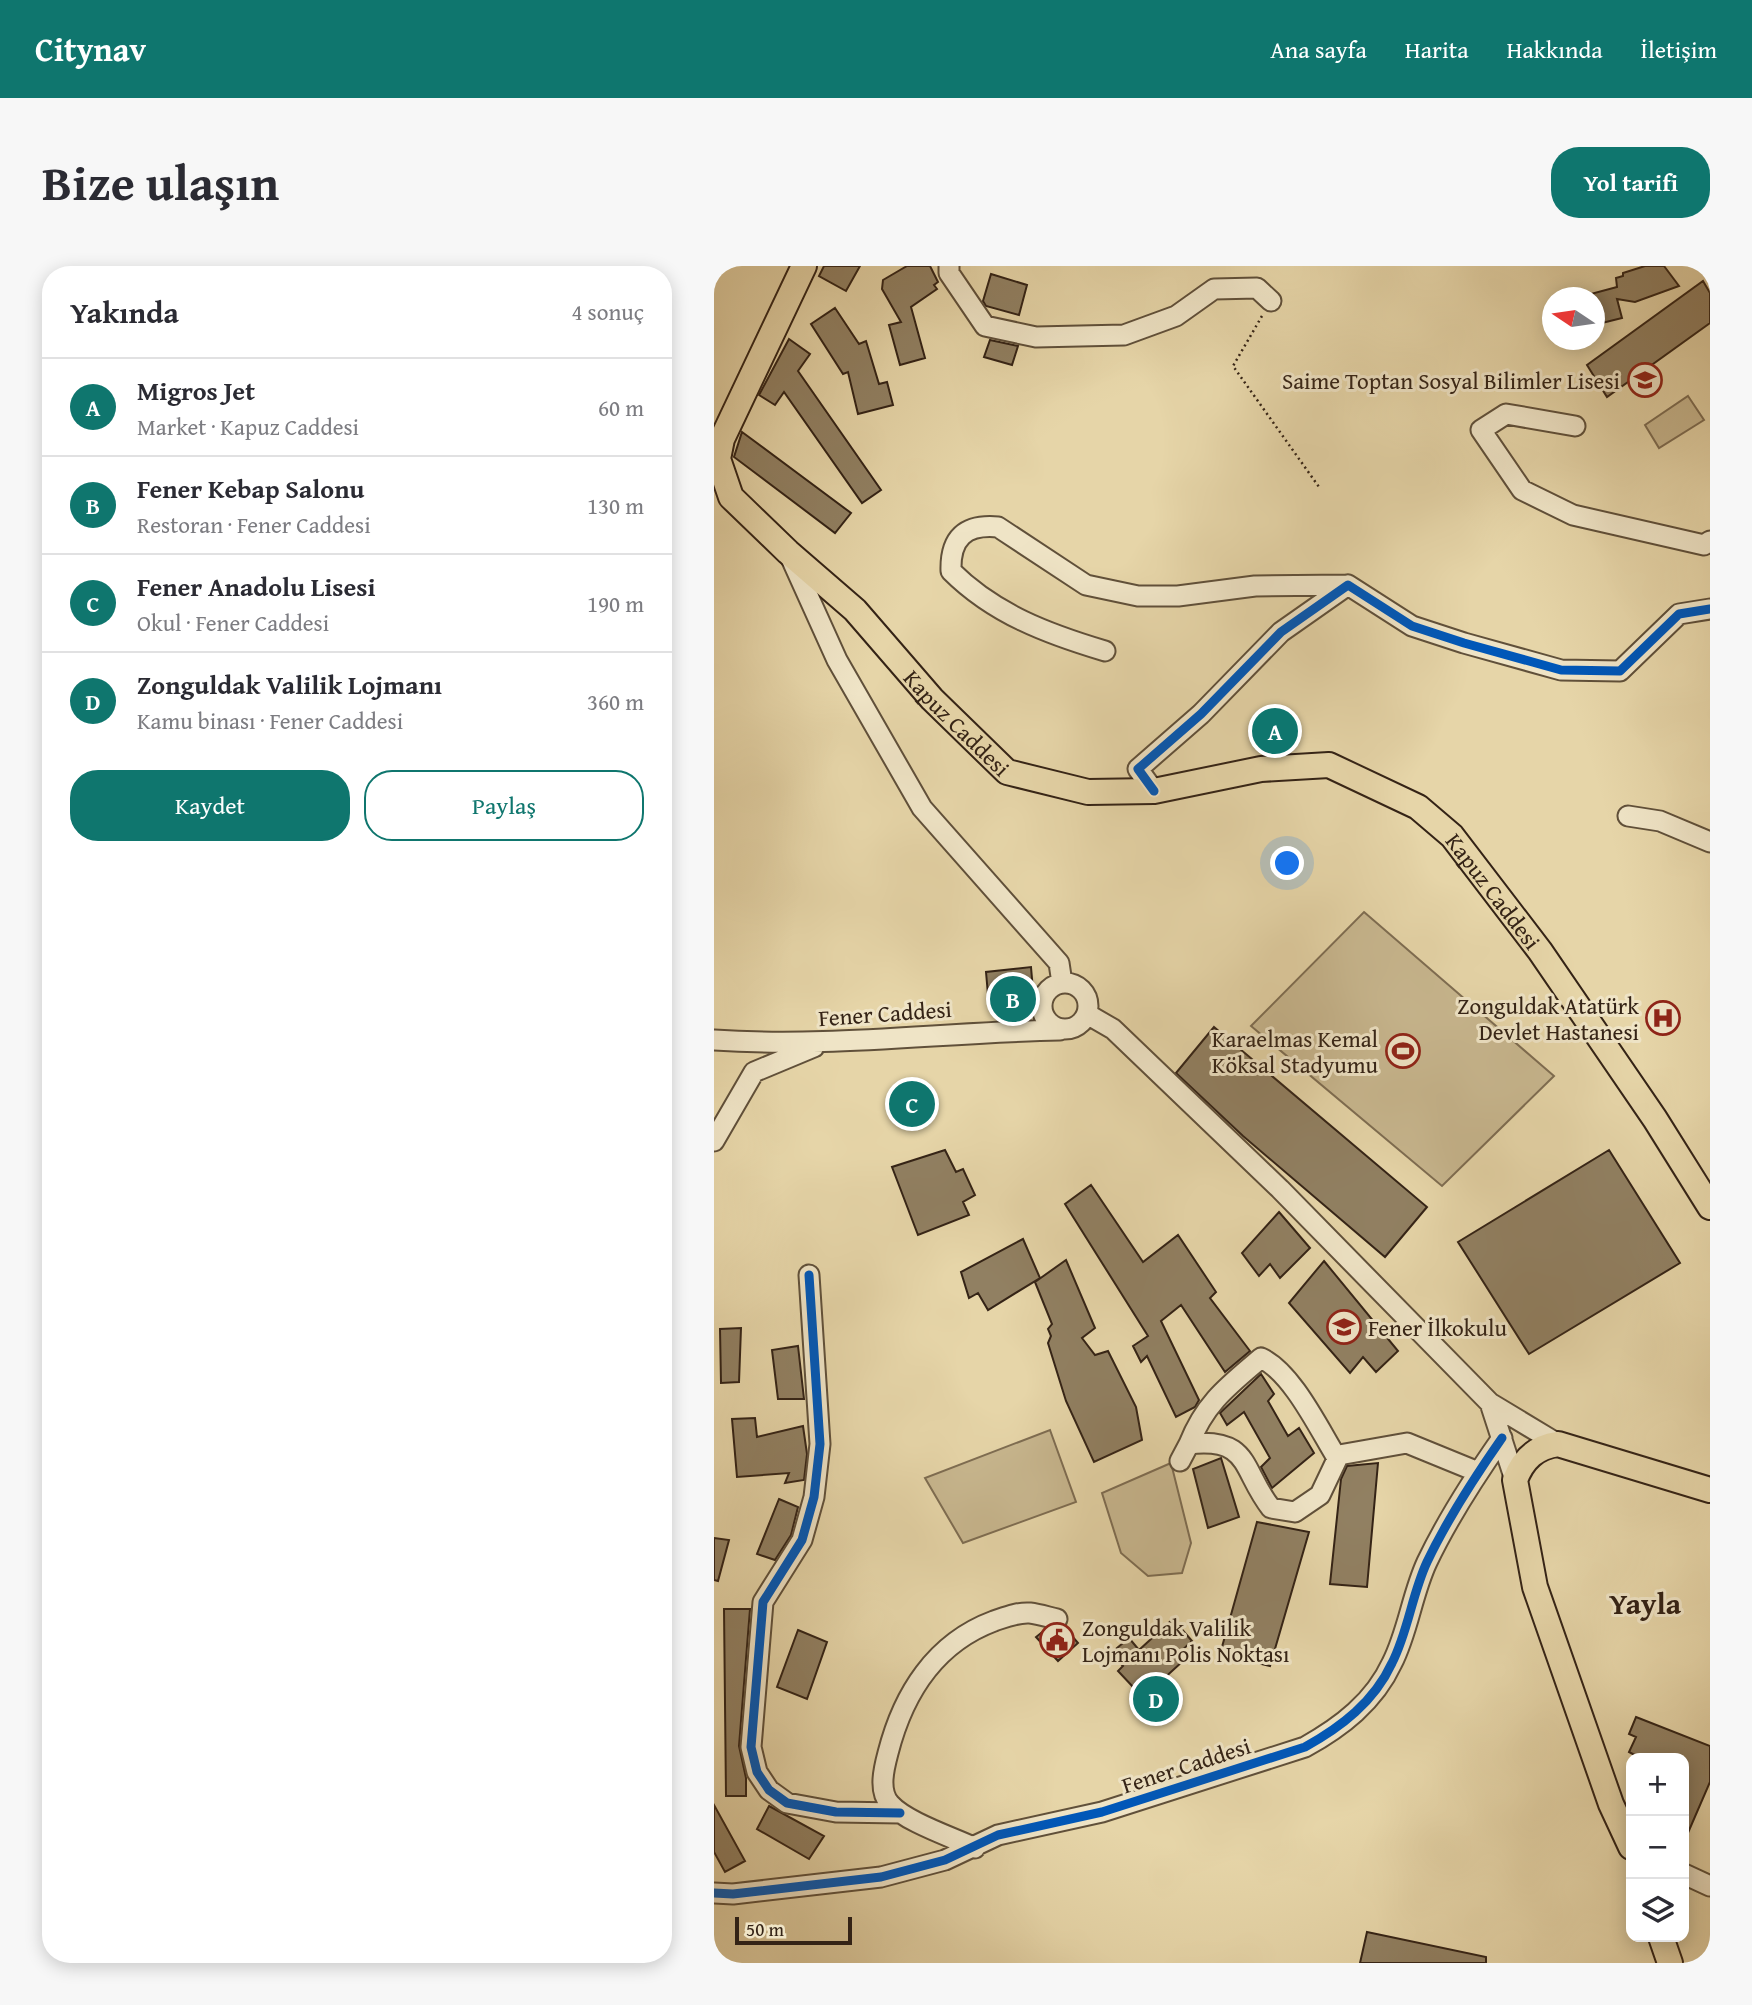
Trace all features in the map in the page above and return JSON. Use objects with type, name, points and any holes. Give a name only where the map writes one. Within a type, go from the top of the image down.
[{"type":"main road","name":"Kapuz Caddesi","points":[[803,266],[722,439],[718,459],[731,498],[855,610],[932,699],[1007,772],[1088,792],[1154,792],[1261,769],[1329,765],[1418,807],[1452,836],[1540,951],[1656,1119],[1710,1208]]},
{"type":"main road","points":[[1626,1836],[1611,1804],[1535,1587],[1515,1480],[1520,1466],[1529,1456],[1544,1446],[1558,1444],[1708,1490]]},
{"type":"main road","points":[[1663,1942],[1670,1963]]},
{"type":"street","points":[[949,266],[949,273],[985,326],[1036,337],[1124,335],[1176,316],[1214,289],[1257,288],[1271,301]]},
{"type":"street","points":[[1575,426],[1506,414],[1481,430],[1522,490],[1573,515],[1704,545],[1710,541]]},
{"type":"street","points":[[1105,652],[1025,623],[970,590],[951,571],[951,551],[961,535],[982,525],[998,527],[1086,585],[1138,596],[1178,596],[1255,586],[1348,585],[1412,626],[1561,670],[1620,671],[1679,614],[1710,609]]},
{"type":"street","points":[[788,552],[837,660],[922,807],[1059,963],[1062,983]]},
{"type":"street","points":[[1154,792],[1138,769],[1201,714],[1281,632],[1348,585]]},
{"type":"street","points":[[1628,816],[1660,821],[1710,842]]},
{"type":"street","points":[[1062,983],[1077,986],[1083,992],[1088,1007],[1087,1014],[1073,1028],[1060,1030],[1047,1022],[1041,1009],[1049,989],[1062,983]]},
{"type":"street","points":[[1087,1014],[1113,1029],[1260,1170],[1490,1403],[1558,1444]]},
{"type":"street","name":"Fener Caddesi","points":[[714,1040],[769,1044],[965,1032],[1060,1030]]},
{"type":"street","points":[[714,1141],[754,1072],[824,1042]]},
{"type":"street","points":[[809,1275],[820,1444],[814,1497],[802,1540],[763,1602],[751,1747],[757,1772],[769,1790],[787,1803],[836,1812],[900,1812]]},
{"type":"street","points":[[1337,1458],[1298,1394],[1271,1362],[1261,1358],[1219,1393],[1200,1416],[1184,1453],[1204,1443],[1234,1448],[1245,1460],[1257,1490],[1271,1508],[1295,1511],[1320,1495],[1337,1458],[1360,1450],[1407,1443],[1478,1472]]},
{"type":"street","points":[[1490,1403],[1515,1480]]},
{"type":"street","name":"Fener Caddesi","points":[[714,1893],[733,1894],[881,1877],[945,1860],[998,1835],[1102,1812],[1292,1751],[1331,1732],[1376,1691],[1393,1662],[1426,1564],[1456,1506],[1502,1438]]},
{"type":"street","points":[[975,1848],[900,1812],[889,1803],[883,1792],[886,1758],[905,1703],[926,1669],[960,1639],[985,1625],[1029,1613],[1057,1619]]},
{"type":"street","points":[[1689,1876],[1710,1886]]},
{"type":"path","points":[[1271,301],[1233,366],[1319,487]]},
{"type":"shaded area","points":[[1688,396],[1704,420],[1659,448],[1645,425]]},
{"type":"shaded area","name":"Karaelmas Kemal Köksal Stadyumu","points":[[1364,912],[1554,1076],[1442,1186],[1251,1026]]},
{"type":"shaded area","points":[[1050,1430],[1076,1502],[963,1543],[925,1478]]},
{"type":"shaded area","points":[[1171,1463],[1191,1543],[1182,1573],[1148,1576],[1121,1553],[1102,1493]]},
{"type":"building","points":[[824,266],[860,266],[846,291],[819,276]]},
{"type":"building","points":[[907,266],[930,266],[938,282],[934,285],[937,289],[911,307],[925,358],[900,365],[889,325],[901,322],[882,289],[883,280]]},
{"type":"building","points":[[1645,266],[1664,266],[1679,286],[1635,302],[1617,299],[1622,318],[1605,322],[1605,290],[1617,287],[1616,278],[1623,276],[1623,273]]},
{"type":"building","points":[[991,274],[1027,285],[1019,315],[986,306],[983,301]]},
{"type":"building","points":[[1703,281],[1710,293],[1710,323],[1607,397],[1587,365]]},
{"type":"building","points":[[835,308],[859,344],[866,341],[879,384],[887,382],[893,405],[858,414],[848,372],[843,374],[811,324]]},
{"type":"building","points":[[789,339],[810,354],[798,371],[881,490],[862,503],[784,392],[775,405],[759,395]]},
{"type":"building","points":[[990,340],[1018,346],[1012,365],[984,357]]},
{"type":"building","points":[[742,432],[851,513],[835,533],[734,457]]},
{"type":"building","points":[[1031,967],[1034,1002],[989,1006],[986,972]]},
{"type":"building","points":[[1214,1027],[1427,1207],[1385,1257],[1243,1136],[1176,1073]]},
{"type":"building","points":[[945,1150],[956,1172],[963,1169],[975,1195],[963,1202],[969,1215],[918,1235],[892,1167]]},
{"type":"building","points":[[1609,1150],[1680,1263],[1529,1354],[1458,1242]]},
{"type":"building","points":[[1091,1185],[1143,1262],[1178,1235],[1216,1292],[1210,1298],[1250,1351],[1225,1372],[1181,1305],[1161,1321],[1199,1400],[1195,1407],[1176,1417],[1147,1356],[1141,1362],[1133,1346],[1148,1336],[1065,1204]]},
{"type":"building","points":[[1279,1212],[1310,1248],[1280,1278],[1270,1264],[1259,1276],[1242,1253]]},
{"type":"building","points":[[1023,1239],[1040,1278],[988,1310],[978,1293],[969,1298],[961,1272]]},
{"type":"building","points":[[1066,1260],[1095,1328],[1082,1338],[1095,1355],[1108,1351],[1136,1407],[1142,1440],[1094,1462],[1066,1401],[1048,1343],[1051,1336],[1048,1329],[1052,1324],[1035,1282]]},
{"type":"building","name":"Fener İlkokulu","points":[[1324,1261],[1398,1351],[1376,1372],[1363,1357],[1350,1373],[1289,1303]]},
{"type":"building","points":[[741,1328],[739,1382],[721,1383],[720,1329]]},
{"type":"building","points":[[798,1346],[804,1399],[778,1399],[772,1350]]},
{"type":"building","points":[[1261,1374],[1274,1394],[1268,1401],[1288,1436],[1299,1428],[1314,1453],[1272,1488],[1261,1467],[1270,1458],[1244,1412],[1227,1425],[1220,1413]]},
{"type":"building","points":[[755,1418],[757,1437],[803,1426],[807,1454],[804,1480],[785,1483],[789,1473],[737,1477],[732,1419]]},
{"type":"building","points":[[1221,1458],[1239,1517],[1208,1528],[1193,1469]]},
{"type":"building","points":[[1378,1463],[1367,1587],[1330,1584],[1341,1479],[1347,1466]]},
{"type":"building","points":[[779,1499],[798,1507],[791,1535],[775,1560],[757,1554]]},
{"type":"building","points":[[1257,1522],[1309,1532],[1270,1666],[1220,1654]]},
{"type":"building","points":[[714,1538],[729,1540],[718,1581],[714,1580]]},
{"type":"building","points":[[724,1609],[750,1609],[739,1746],[746,1778],[746,1796],[726,1796]]},
{"type":"building","points":[[1173,1619],[1192,1641],[1177,1655],[1183,1661],[1149,1692],[1140,1682],[1134,1688],[1118,1671],[1123,1666],[1111,1653],[1129,1638],[1139,1650]]},
{"type":"building","name":"Zonguldak Valilik Lojmanı Polis Noktası","points":[[1065,1628],[1078,1643],[1058,1661],[1036,1637],[1046,1629],[1060,1631]]},
{"type":"building","points":[[798,1630],[827,1642],[807,1699],[777,1687]]},
{"type":"building","points":[[1636,1717],[1710,1746],[1710,1782],[1689,1830],[1689,1753],[1631,1753],[1636,1737],[1629,1734]]},
{"type":"building","points":[[714,1805],[745,1861],[725,1872],[714,1852]]},
{"type":"building","points":[[769,1806],[824,1836],[809,1859],[757,1829]]},
{"type":"building","points":[[1367,1932],[1486,1957],[1486,1963],[1360,1963]]},
{"type":"cycle path","points":[[1154,791],[1138,769],[1201,714],[1281,632],[1348,585],[1412,626],[1561,670],[1620,671],[1679,614],[1710,609]]},
{"type":"cycle path","points":[[809,1275],[820,1444],[814,1497],[802,1540],[763,1602],[751,1747],[757,1772],[769,1790],[787,1803],[836,1812],[900,1813]]},
{"type":"cycle path","points":[[714,1893],[733,1894],[881,1877],[945,1860],[998,1835],[1102,1812],[1305,1747],[1344,1722],[1366,1701],[1385,1677],[1402,1639],[1427,1562],[1462,1498],[1502,1438]]},
{"type":"place","name":"Saime Toptan Sosyal Bilimler Lisesi","points":[[1645,380]]},
{"type":"place","name":"Migros Jet","points":[[1275,731]]},
{"type":"place","name":"Fener Kebap Salonu","points":[[1013,999]]},
{"type":"place","name":"Zonguldak Atatürk Devlet Hastanesi","points":[[1663,1018]]},
{"type":"place","name":"Karaelmas Kemal Köksal Stadyumu","points":[[1403,1051]]},
{"type":"place","name":"Fener Anadolu Lisesi","points":[[912,1104]]},
{"type":"place","name":"Fener İlkokulu","points":[[1344,1327]]},
{"type":"place","name":"Zonguldak Valilik Lojmanı Polis Noktası","points":[[1057,1640]]},
{"type":"place","name":"Zonguldak Valilik Lojmanı","points":[[1156,1699]]},
{"type":"district","name":"Yayla","points":[[1645,1603]]}]
